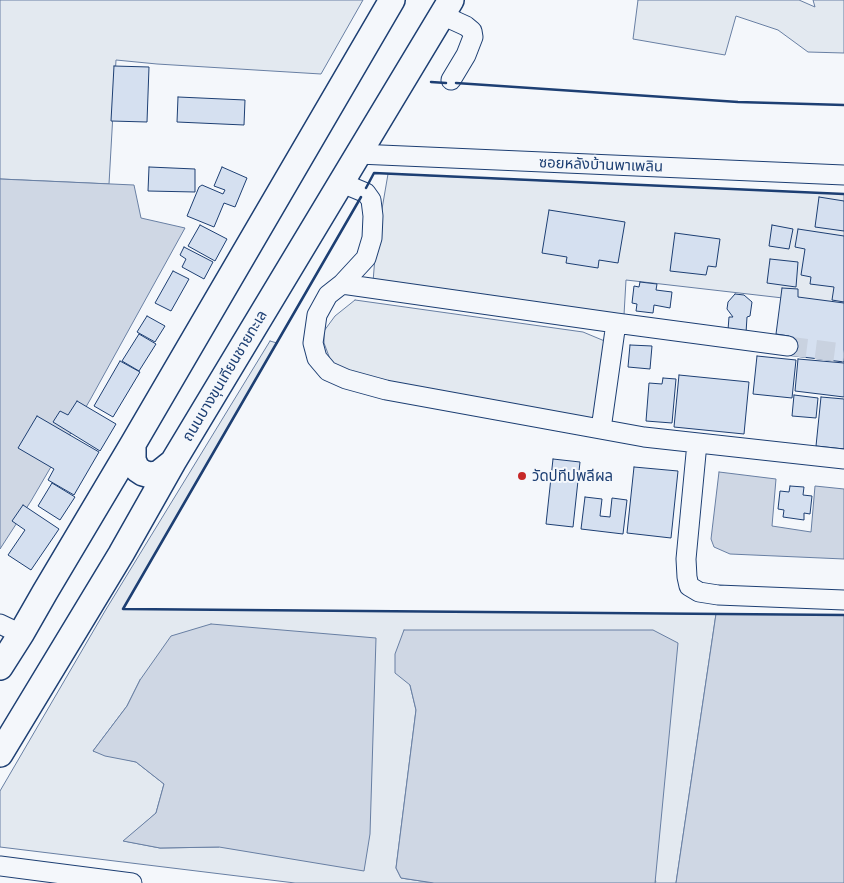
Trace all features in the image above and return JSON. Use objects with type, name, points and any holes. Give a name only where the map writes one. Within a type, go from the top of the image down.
[{"type":"main road","points":[[0,667],[10,629],[45,592],[392,0]]},
{"type":"main road","name":"ถนนบางขุนเทียนชายทะเล","points":[[0,754],[121,554],[173,462],[447,8]]},
{"type":"main road","points":[[133,444],[133,460],[136,469],[143,473],[150,475],[158,474],[173,462]]},
{"type":"street","points":[[447,8],[472,31],[473,37],[466,55],[451,80]]},
{"type":"street","name":"ซอยหลังบ้านพาเพลิน","points":[[358,154],[844,175]]},
{"type":"street","points":[[342,183],[366,193],[370,200],[373,216],[372,238],[366,258],[342,284],[328,295],[317,315],[314,343],[316,358],[328,371],[346,379],[386,390],[644,437],[844,459]]},
{"type":"street","points":[[342,284],[788,346]]},
{"type":"street","points":[[601,429],[616,323]]},
{"type":"street","points":[[697,443],[686,559],[689,586],[699,592],[718,595],[844,600]]},
{"type":"street","points":[[0,866],[132,883]]},
{"type":"shaded area","points":[[0,0],[363,0],[321,74],[116,60],[109,184],[0,179]]},
{"type":"shaded area","points":[[638,0],[799,0],[815,7],[813,0],[844,0],[844,53],[808,52],[778,30],[736,16],[725,55],[633,39]]},
{"type":"shaded area","points":[[388,174],[844,194],[844,305],[626,280],[624,315],[373,282],[376,244]]},
{"type":"shaded area","points":[[0,179],[134,185],[141,218],[185,228],[90,400],[31,501],[0,549]]},
{"type":"shaded area","points":[[355,300],[583,332],[607,342],[597,415],[583,422],[341,372],[330,359],[324,343],[324,331],[335,316]]},
{"type":"shaded area","points":[[270,341],[277,343],[123,609],[716,614],[676,883],[655,883],[656,881],[410,685],[416,710],[396,868],[401,878],[434,883],[295,883],[0,847],[0,791],[105,611]],"holes":[[[140,680],[219,847],[160,848],[124,841],[156,813],[164,784],[136,762],[93,751],[127,706]]]},
{"type":"shaded area","points":[[719,472],[776,479],[772,526],[811,532],[815,486],[844,489],[844,559],[730,554],[714,547],[711,539]]},
{"type":"shaded area","points":[[716,614],[844,615],[844,883],[676,883]]},
{"type":"shaded area","points":[[211,624],[376,638],[370,834],[364,871],[219,847],[160,848],[123,841],[156,813],[164,784],[136,762],[105,756],[93,751],[127,706],[140,680],[171,636]]},
{"type":"shaded area","points":[[404,630],[653,630],[678,643],[655,883],[434,883],[401,878],[396,868],[416,710],[410,685],[395,673],[395,654]]},
{"type":"building","points":[[114,66],[149,67],[147,122],[111,121]]},
{"type":"building","points":[[178,97],[245,100],[244,125],[177,122]]},
{"type":"building","points":[[149,167],[195,169],[195,192],[148,191]]},
{"type":"building","points":[[222,167],[247,178],[235,207],[224,203],[214,227],[187,216],[199,187],[202,185],[223,194],[225,190],[214,186]]},
{"type":"building","points":[[819,197],[844,201],[844,231],[815,227]]},
{"type":"building","points":[[549,210],[625,222],[618,263],[599,260],[598,268],[566,263],[567,257],[542,253]]},
{"type":"building","points":[[200,225],[227,239],[215,261],[188,246]]},
{"type":"building","points":[[772,225],[793,229],[789,249],[769,246]]},
{"type":"building","points":[[798,229],[844,236],[844,302],[832,300],[834,287],[810,284],[811,277],[801,275],[805,249],[795,247]]},
{"type":"building","points":[[675,233],[720,239],[716,267],[708,266],[706,275],[670,271]]},
{"type":"building","points":[[184,247],[213,262],[204,279],[182,267],[186,259],[180,255]]},
{"type":"building","points":[[770,259],[798,262],[796,287],[767,283]]},
{"type":"building","points":[[173,271],[189,279],[171,311],[155,303]]},
{"type":"building","points":[[640,282],[657,284],[656,290],[672,292],[670,308],[654,305],[653,313],[636,311],[637,304],[632,303],[634,286],[639,287]]},
{"type":"building","points":[[782,288],[798,289],[798,297],[844,303],[844,362],[786,355],[789,336],[776,334]]},
{"type":"building","points":[[735,294],[744,295],[752,302],[750,316],[747,317],[746,333],[728,330],[729,317],[733,317],[727,309],[728,302]]},
{"type":"building","points":[[147,316],[165,326],[155,342],[137,332]]},
{"type":"building","points":[[139,334],[156,344],[139,371],[122,361]]},
{"type":"building","points":[[630,345],[652,346],[650,369],[628,367]]},
{"type":"building","points":[[757,356],[796,360],[792,398],[753,394]]},
{"type":"building","points":[[798,359],[844,363],[844,397],[795,391]]},
{"type":"building","points":[[120,361],[140,372],[113,417],[94,406]]},
{"type":"building","points":[[679,375],[749,382],[744,434],[674,427]]},
{"type":"building","points":[[663,378],[676,379],[672,423],[646,421],[649,383],[662,384]]},
{"type":"building","points":[[794,395],[818,398],[816,418],[792,416]]},
{"type":"building","points":[[821,397],[844,399],[844,449],[816,446]]},
{"type":"building","points":[[77,401],[116,424],[100,451],[53,422],[60,411],[68,415]]},
{"type":"building","points":[[37,416],[99,452],[74,495],[48,480],[54,469],[18,448]]},
{"type":"building","points":[[553,459],[580,462],[573,527],[546,524]]},
{"type":"building","points":[[634,467],[678,471],[671,538],[627,533]]},
{"type":"building","points":[[52,483],[75,497],[60,520],[38,506]]},
{"type":"building","points":[[790,486],[804,487],[803,495],[812,496],[810,514],[804,513],[804,520],[783,517],[784,510],[778,509],[780,491],[789,492]]},
{"type":"building","points":[[585,497],[602,499],[600,516],[610,517],[612,498],[627,500],[623,534],[581,529]]},
{"type":"building","points":[[23,505],[59,529],[31,570],[8,555],[25,530],[12,521]]},
{"type":"tunnel","points":[[788,346],[844,353]]},
{"type":"wall","points":[[431,82],[446,83]]},
{"type":"wall","points":[[456,83],[738,102],[844,105]]},
{"type":"wall","points":[[366,188],[374,173],[844,194]]},
{"type":"wall","points":[[361,197],[123,609],[844,615]]},
{"type":"place","name":"วัดปทีปพลีผล","points":[[522,476]]}]
